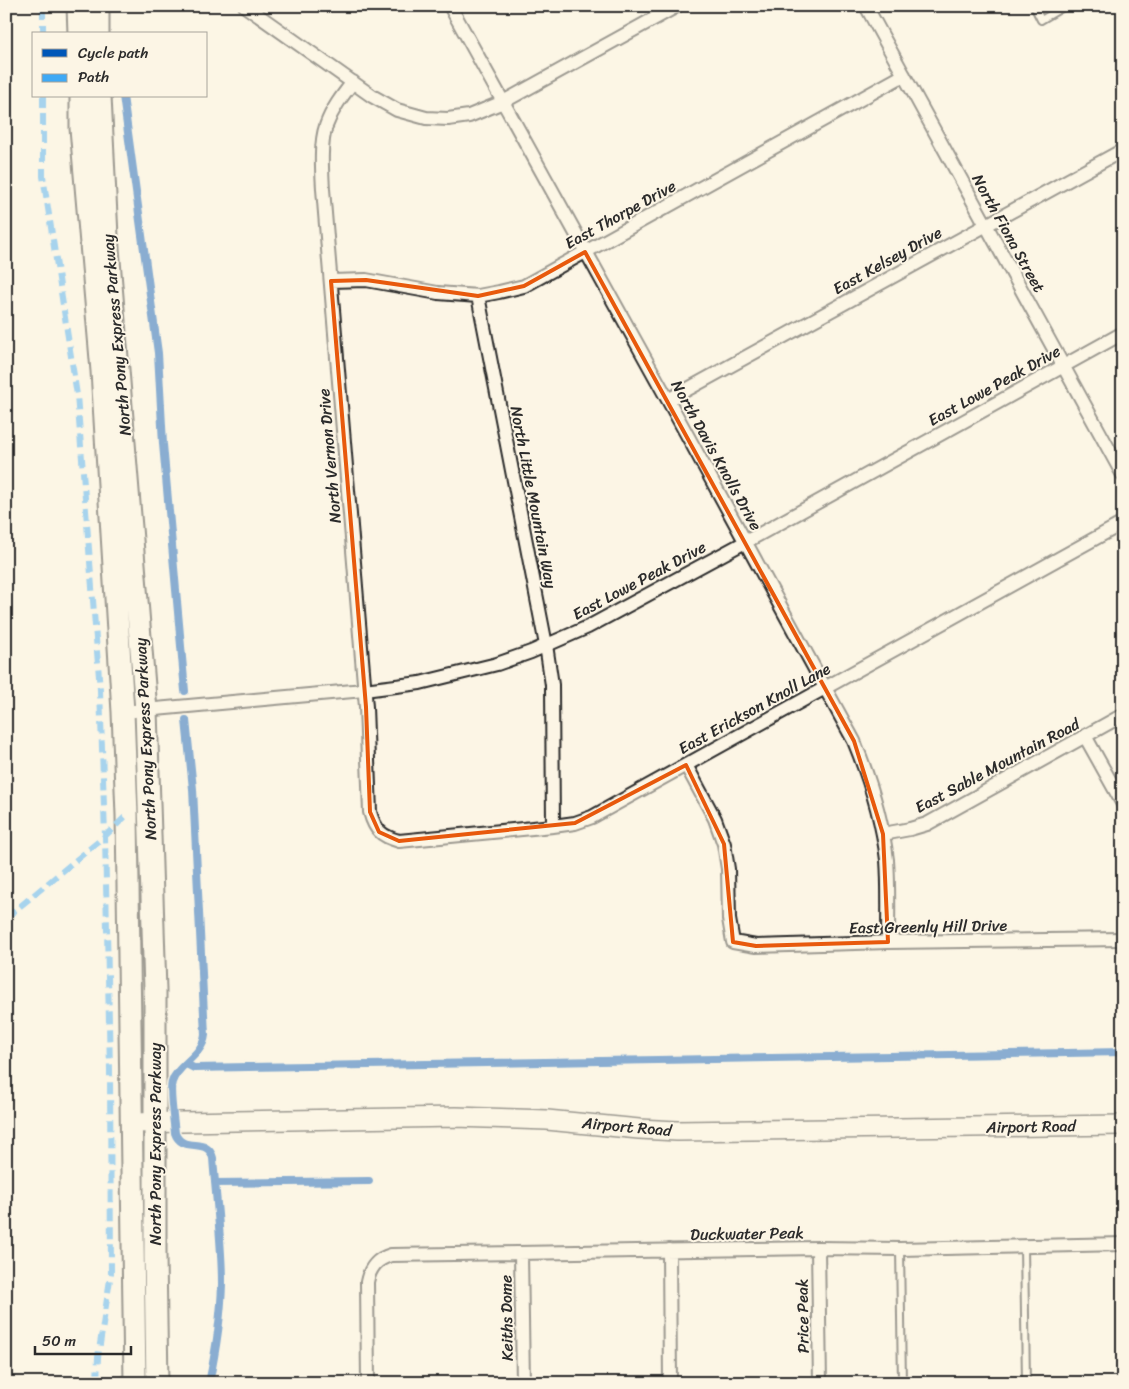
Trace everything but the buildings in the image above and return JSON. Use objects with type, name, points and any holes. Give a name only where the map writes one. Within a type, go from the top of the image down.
[{"type":"main road","points":[[78,6],[79,32]]},
{"type":"main road","points":[[98,6],[98,32]]},
{"type":"main road","name":"North Pony Express Parkway","points":[[81,98],[81,128],[102,371],[123,712],[127,815],[135,1383]]},
{"type":"main road","name":"North Pony Express Parkway","points":[[100,98],[107,236],[146,710],[155,990],[157,1383]]},
{"type":"street","points":[[245,6],[372,96],[398,110],[426,118],[448,119],[469,116],[503,102],[677,6]]},
{"type":"street","name":"North Davis Knolls Drive","points":[[450,6],[854,741],[877,804],[883,834],[887,863],[888,942]]},
{"type":"street","name":"North Fiona Street","points":[[866,6],[1123,475]]},
{"type":"street","name":"East Thorpe Drive","points":[[330,281],[366,280],[438,293],[478,296],[524,286],[904,75]]},
{"type":"street","name":"North Vernon Drive","points":[[352,82],[337,104],[326,128],[322,159],[330,281],[368,743],[370,812],[372,823],[379,832]]},
{"type":"street","name":"East Kelsey Drive","points":[[668,400],[1123,150]]},
{"type":"street","name":"North Little Mountain Way","points":[[478,296],[546,645],[552,685],[553,826]]},
{"type":"street","name":"East Lowe Peak Drive","points":[[123,712],[364,690],[420,683],[498,664],[531,652],[588,626],[745,542],[1123,333]]},
{"type":"street","name":"East Erickson Knoll Lane","points":[[379,832],[388,838],[399,841],[553,826],[575,823],[592,817],[1123,523]]},
{"type":"street","name":"East Sable Mountain Road","points":[[883,834],[927,824],[1123,715]]},
{"type":"street","points":[[1085,736],[1123,804]]},
{"type":"street","name":"East Greenly Hill Drive","points":[[686,765],[715,819],[724,844],[728,869],[729,919],[733,942],[756,946],[1123,939]]},
{"type":"street","name":"Airport Road","points":[[131,1123],[456,1117],[547,1120],[677,1131],[1123,1125]]},
{"type":"street","name":"Duckwater Peak","points":[[368,1383],[368,1276],[374,1265],[391,1255],[1123,1244]]},
{"type":"street","name":"Price Peak","points":[[818,1248],[820,1383]]},
{"type":"street","points":[[669,1250],[670,1383]]},
{"type":"street","name":"Keiths Dome","points":[[521,1253],[523,1383]]},
{"type":"lane","points":[[1034,6],[1041,20],[1065,6]]},
{"type":"lane","points":[[1024,1246],[1026,1383]]},
{"type":"lane","points":[[900,1248],[902,1383]]},
{"type":"highlighted area","points":[[585,252],[854,741],[883,834],[888,942],[756,946],[733,942],[724,844],[686,765],[575,823],[399,841],[379,832],[370,812],[366,707],[331,281],[366,280],[478,296],[524,286]]},
{"type":"marked path","points":[[43,6],[43,32]]},
{"type":"marked path","points":[[43,98],[43,176],[77,395],[100,690],[110,1070],[111,1273],[98,1357],[97,1383]]},
{"type":"marked path","points":[[6,918],[105,836],[127,815]]},
{"type":"cycle path","points":[[123,98],[158,353],[163,444],[185,691]]},
{"type":"cycle path","points":[[186,720],[193,789],[205,1035],[200,1048],[175,1076],[171,1092],[175,1133],[178,1139],[183,1143],[206,1148],[210,1151],[213,1158],[222,1284],[218,1334],[209,1383]]},
{"type":"cycle path","points":[[186,1064],[194,1068],[1123,1052]]},
{"type":"cycle path","points":[[215,1183],[369,1181]]}]
